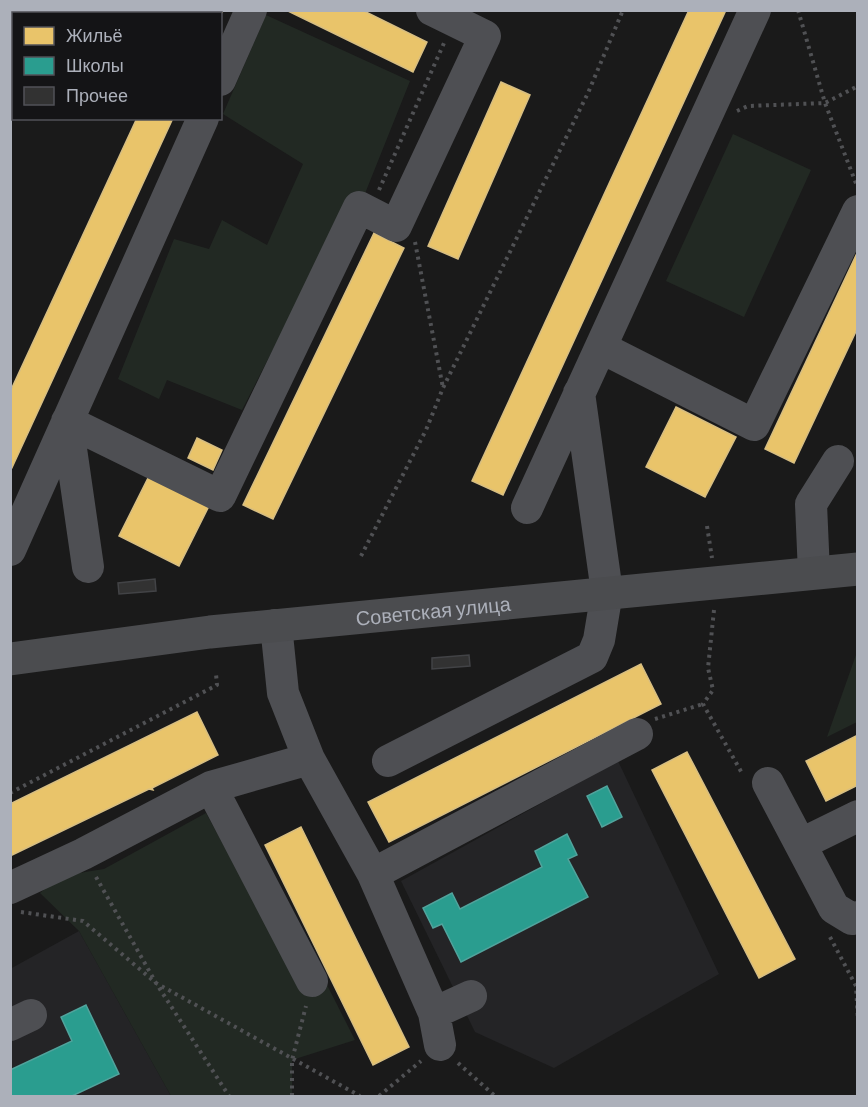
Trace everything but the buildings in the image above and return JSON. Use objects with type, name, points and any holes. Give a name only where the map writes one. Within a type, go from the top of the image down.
[{"type":"main road","name":"Советская улица","points":[[10,659],[276,625],[858,569]]},
{"type":"lane","points":[[222,75],[251,10]]},
{"type":"lane","points":[[527,508],[755,10]]},
{"type":"lane","points":[[67,421],[220,496],[359,207],[396,226],[484,36],[443,16]]},
{"type":"lane","points":[[10,550],[202,120]]},
{"type":"lane","points":[[602,348],[754,425],[858,211]]},
{"type":"lane","points":[[388,761],[592,657],[599,639],[607,592],[579,393]]},
{"type":"lane","points":[[67,421],[88,567]]},
{"type":"lane","points":[[814,573],[811,504],[838,461]]},
{"type":"lane","points":[[276,625],[283,693],[309,759],[373,874],[434,1012],[440,1045]]},
{"type":"lane","points":[[373,874],[641,728]]},
{"type":"lane","points":[[10,888],[82,854],[211,787],[309,759]]},
{"type":"lane","points":[[768,783],[834,908],[852,919],[858,916]]},
{"type":"lane","points":[[211,787],[312,981]]},
{"type":"lane","points":[[801,844],[858,816]]},
{"type":"lane","points":[[434,1012],[471,996]]},
{"type":"path","points":[[361,556],[426,430],[443,388],[588,93],[623,10]]},
{"type":"path","points":[[798,10],[825,103],[858,187]]},
{"type":"path","points":[[368,212],[443,16]]},
{"type":"path","points":[[705,122],[748,106],[825,103],[858,86]]},
{"type":"path","points":[[396,226],[413,230],[443,388]]},
{"type":"path","points":[[708,668],[712,629]]},
{"type":"path","points":[[10,792],[217,685],[216,674]]},
{"type":"path","points":[[641,728],[704,704]]},
{"type":"path","points":[[82,854],[156,983],[229,1096]]},
{"type":"path","points":[[10,910],[83,921],[156,983],[360,1096]]},
{"type":"path","points":[[292,1096],[292,1060],[312,981]]},
{"type":"shaded area","points":[[266,15],[410,81],[364,196],[350,199],[242,410],[167,380],[159,399],[118,379],[174,239],[209,249],[222,220],[267,245],[303,164],[223,114]]},
{"type":"shaded area","points":[[733,134],[811,170],[744,317],[666,281]]},
{"type":"shaded area","points":[[857,652],[857,722],[827,737]]},
{"type":"shaded area","points":[[618,761],[719,974],[554,1068],[475,1032],[401,881]]},
{"type":"shaded area","points":[[206,813],[269,928],[292,916],[355,1040],[292,1060],[292,1096],[171,1096],[79,931],[40,893],[60,876],[104,869]]},
{"type":"shaded area","points":[[79,931],[171,1096],[11,1096],[10,969]]}]
